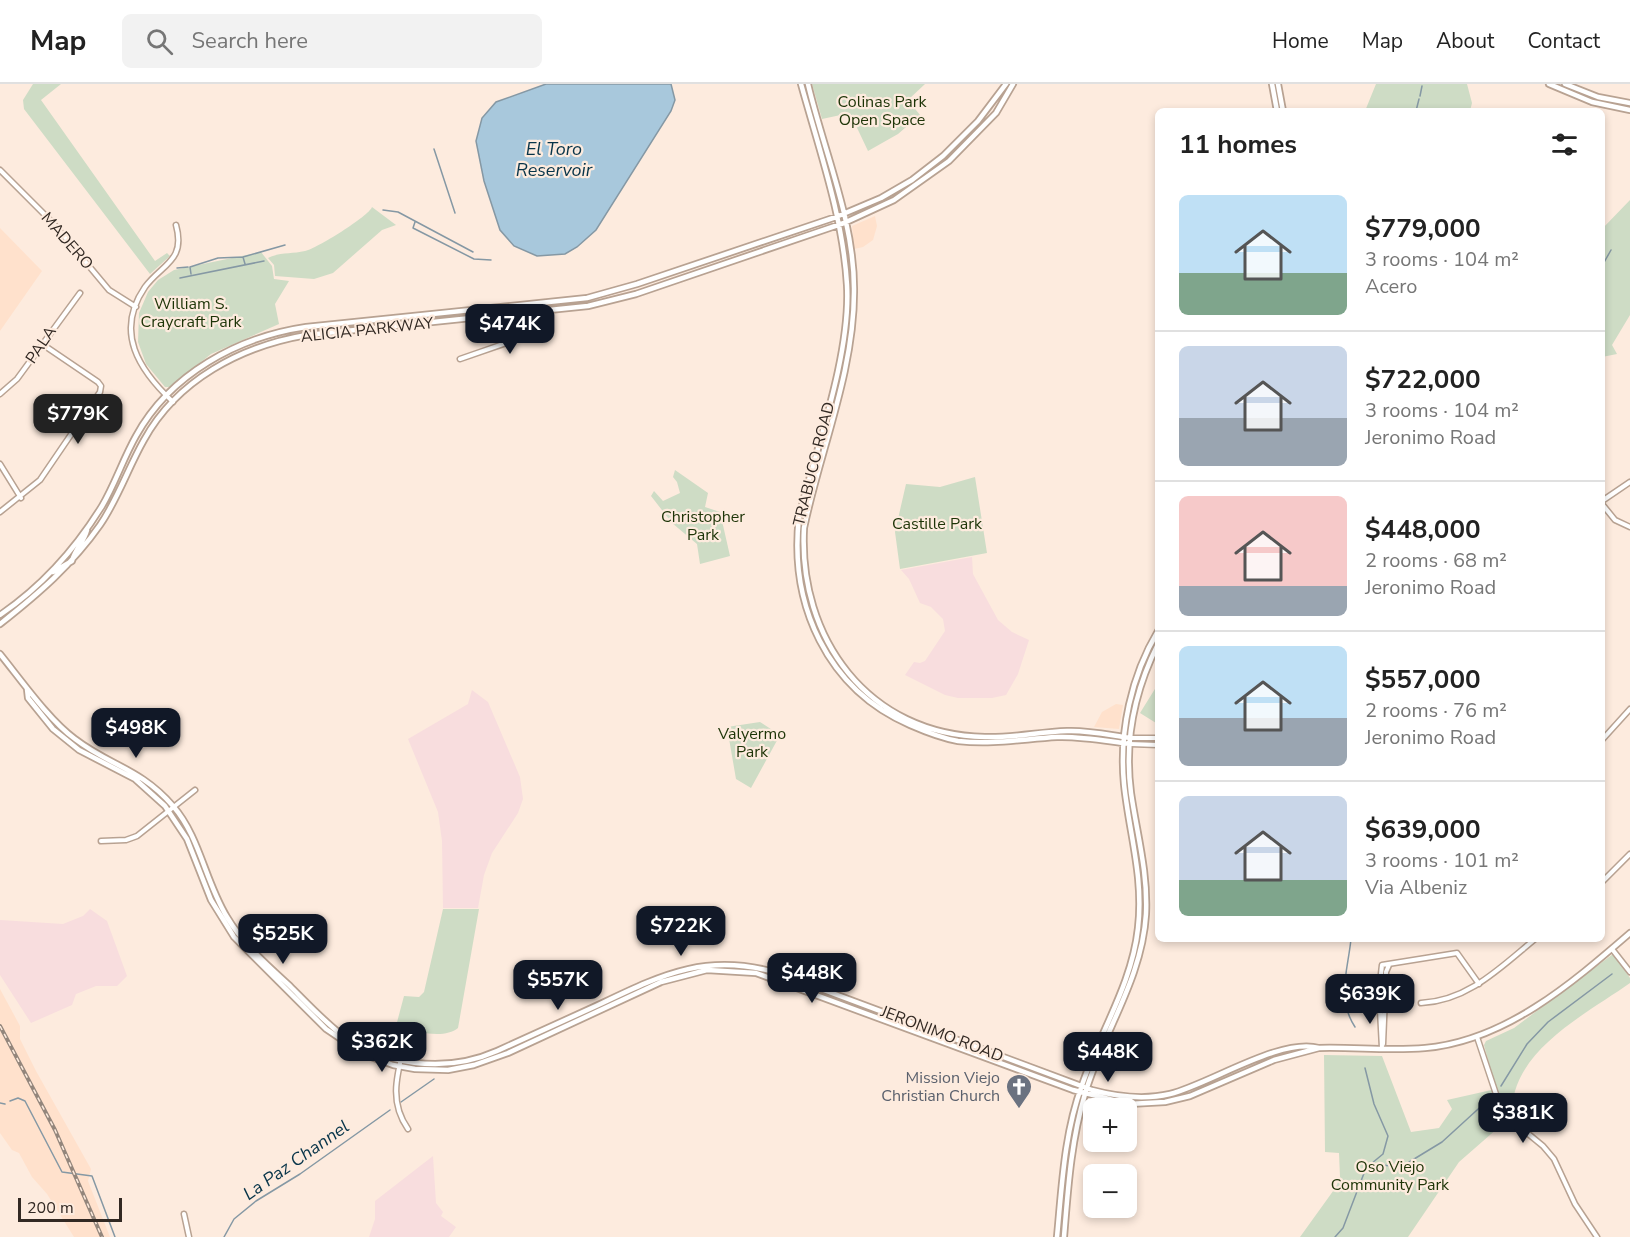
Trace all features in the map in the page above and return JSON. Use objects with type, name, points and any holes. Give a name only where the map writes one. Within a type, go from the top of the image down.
[{"type":"main road","name":"TRABUCO ROAD","points":[[801,84],[836,217],[841,224]]},
{"type":"main road","name":"TRABUCO ROAD","points":[[808,84],[842,215],[841,224],[854,290],[854,312],[846,361],[804,528],[804,576],[816,619],[827,642],[854,680],[881,704],[928,727],[973,736],[1007,737],[1083,731],[1127,737]]},
{"type":"main road","name":"ALICIA PARKWAY","points":[[0,615],[49,574],[89,525],[102,505],[137,435],[167,397],[206,363],[225,352],[287,330],[549,302],[612,292],[842,215],[881,198],[912,180],[944,156],[978,121],[1006,84]]},
{"type":"main road","name":"ALICIA PARKWAY","points":[[0,624],[56,579],[72,561],[100,524],[144,440],[172,402],[211,370],[229,359],[289,338],[588,306],[665,284],[841,224],[894,200],[916,186],[974,138],[996,113],[1013,84]]},
{"type":"main road","points":[[1272,84],[1276,108]]},
{"type":"main road","points":[[1278,84],[1282,108]]},
{"type":"main road","points":[[1550,84],[1592,102],[1630,110]]},
{"type":"main road","points":[[1565,84],[1598,97],[1630,103]]},
{"type":"main road","points":[[912,180],[916,186]]},
{"type":"main road","points":[[662,276],[665,284]]},
{"type":"main road","points":[[484,309],[511,314],[516,310],[540,307],[549,302]]},
{"type":"main road","points":[[287,330],[289,338]]},
{"type":"main road","points":[[49,574],[72,561],[74,551],[85,538],[89,525]]},
{"type":"main road","points":[[1057,1237],[1066,1143],[1083,1090],[1132,961],[1139,919],[1142,873],[1124,783],[1127,737],[1135,682],[1155,638]]},
{"type":"main road","points":[[1127,737],[1139,689],[1155,651]]},
{"type":"main road","name":"JERONIMO ROAD","points":[[0,654],[58,725],[76,741],[152,783],[174,807],[195,843],[217,900],[246,943],[338,1031],[362,1047],[401,1061],[444,1064],[477,1058],[660,976],[695,966],[736,964],[781,974],[1083,1090]]},
{"type":"main road","name":"JERONIMO ROAD","points":[[27,688],[28,698],[53,729],[79,750],[135,779],[150,790],[169,811],[187,839],[218,913],[250,956],[338,1038],[363,1054],[400,1067],[441,1070],[483,1063],[661,982],[696,972],[724,970],[776,978],[1083,1090],[1124,1097],[1168,1095],[1282,1051],[1307,1045],[1319,1048],[1425,1048],[1477,1037],[1519,1018],[1630,933]]},
{"type":"main road","name":"TRABUCO ROAD","points":[[1057,734],[1127,744]]},
{"type":"main road","points":[[1064,1237],[1072,1144],[1083,1090]]},
{"type":"street","name":"MADERO","points":[[0,170],[52,223],[109,290],[136,307]]},
{"type":"street","points":[[172,402],[150,380],[133,347],[131,324],[145,288],[168,266],[175,255],[178,238],[176,225]]},
{"type":"street","name":"PALA","points":[[0,394],[17,380],[80,293]]},
{"type":"street","points":[[460,359],[512,341],[511,314]]},
{"type":"street","points":[[0,512],[21,498],[48,470],[95,401],[101,386],[42,344]]},
{"type":"street","points":[[0,464],[21,498]]},
{"type":"street","points":[[1605,501],[1630,482]]},
{"type":"street","points":[[1605,507],[1615,520],[1630,527]]},
{"type":"street","points":[[1605,737],[1630,709]]},
{"type":"street","points":[[1127,737],[1155,738]]},
{"type":"street","points":[[1127,744],[1155,745]]},
{"type":"street","points":[[100,841],[126,840],[137,836],[195,790]]},
{"type":"street","points":[[1605,879],[1630,854]]},
{"type":"street","points":[[1421,1003],[1456,996],[1479,984],[1531,942]]},
{"type":"street","points":[[1612,949],[1630,972]]},
{"type":"street","points":[[1382,1048],[1380,968],[1389,964],[1458,953],[1479,984]]},
{"type":"street","points":[[1382,1048],[1389,964]]},
{"type":"street","points":[[1379,984],[1386,984]]},
{"type":"street","points":[[407,1033],[395,1101],[400,1117],[408,1129]]},
{"type":"street","points":[[1477,1037],[1498,1100],[1515,1123],[1543,1146],[1554,1159],[1579,1212],[1597,1237]]},
{"type":"street","points":[[184,1214],[189,1237]]},
{"type":"shaded area","points":[[875,216],[877,226],[873,240],[863,247],[854,249],[852,226]]},
{"type":"shaded area","points":[[0,228],[42,271],[0,331]]},
{"type":"shaded area","points":[[972,557],[973,574],[998,620],[1012,632],[1029,640],[1018,674],[1006,695],[992,698],[958,698],[945,695],[905,675],[914,662],[925,661],[945,631],[943,619],[931,607],[920,603],[909,579],[901,570]]},
{"type":"shaded area","points":[[472,690],[488,702],[520,777],[523,799],[518,813],[492,853],[484,875],[478,908],[443,908],[442,841],[438,812],[408,739],[468,704]]},
{"type":"shaded area","points":[[1116,704],[1123,705],[1119,729],[1094,727],[1102,712]]},
{"type":"shaded area","points":[[90,909],[107,921],[127,976],[117,986],[96,986],[76,994],[72,1005],[31,1023],[0,975],[0,920],[63,924],[83,916]]},
{"type":"shaded area","points":[[0,989],[20,1026],[20,1039],[36,1071],[91,1169],[88,1181],[110,1237],[74,1237],[47,1194],[32,1177],[19,1153],[12,1150],[0,1133]]},
{"type":"shaded area","points":[[433,1156],[436,1203],[443,1212],[441,1216],[456,1227],[449,1237],[369,1237],[375,1219],[375,1201]]},
{"type":"green space","points":[[33,84],[61,84],[41,100],[155,261],[167,253],[170,256],[150,274],[24,109],[23,100]]},
{"type":"green space","name":"Colinas Park Open Space","points":[[812,84],[925,84],[908,100],[920,115],[898,134],[868,151],[850,113],[822,119]]},
{"type":"green space","points":[[1376,84],[1467,84],[1472,103],[1471,108],[1366,108]]},
{"type":"green space","points":[[1630,200],[1630,315],[1612,345],[1617,354],[1605,356],[1605,226]]},
{"type":"green space","points":[[372,207],[396,225],[382,230],[333,273],[314,279],[275,276],[274,265],[268,258],[311,249],[352,224]]},
{"type":"green space","name":"William S. Craycraft Park","points":[[261,252],[272,266],[274,279],[289,281],[275,304],[279,324],[211,354],[170,387],[165,387],[146,364],[138,342],[139,313],[148,292],[158,280],[174,270]]},
{"type":"green space","name":"Christopher Park","points":[[675,470],[708,493],[705,507],[720,512],[730,556],[700,564],[697,544],[672,523],[651,496],[654,491],[663,501],[680,493],[673,477]]},
{"type":"green space","name":"Castille Park","points":[[975,477],[987,553],[900,569],[895,532],[906,484],[940,487]]},
{"type":"green space","points":[[1155,689],[1155,722],[1140,713]]},
{"type":"green space","name":"Valyermo Park","points":[[760,722],[780,735],[751,788],[736,779],[727,727]]},
{"type":"green space","points":[[443,909],[479,909],[458,1028],[452,1032],[436,1034],[396,1026],[404,996],[419,997],[424,992]]},
{"type":"green space","name":"Oso Viejo Community Park","points":[[1613,954],[1630,978],[1630,983],[1564,1029],[1534,1057],[1522,1073],[1515,1091],[1514,1114],[1459,1162],[1408,1237],[1300,1237],[1336,1187],[1340,1177],[1339,1153],[1325,1152],[1324,1055],[1382,1056],[1411,1132],[1439,1128],[1452,1109],[1447,1100],[1496,1089],[1484,1045],[1486,1041],[1514,1028]]},
{"type":"water","name":"El Toro Reservoir","points":[[546,84],[671,84],[675,100],[671,111],[596,230],[577,247],[565,254],[537,256],[514,246],[500,230],[484,181],[476,141],[482,118],[496,102]]},
{"type":"waterway","points":[[1420,96],[1422,86]]},
{"type":"waterway","points":[[1417,108],[1419,99]]},
{"type":"waterway","points":[[434,149],[455,213]]},
{"type":"waterway","points":[[383,210],[398,212],[473,252]]},
{"type":"waterway","points":[[415,222],[413,228],[474,259],[491,260]]},
{"type":"waterway","points":[[245,264],[243,257],[285,245]]},
{"type":"waterway","points":[[1605,261],[1611,250]]},
{"type":"waterway","points":[[191,274],[190,267],[218,258],[243,257]]},
{"type":"waterway","points":[[180,278],[264,261]]},
{"type":"waterway","points":[[177,268],[188,267]]},
{"type":"waterway","points":[[1351,942],[1345,995],[1349,1016],[1355,1027]]},
{"type":"waterway","points":[[1501,1086],[1527,1044],[1548,1022],[1612,974]]},
{"type":"waterway","points":[[1335,1237],[1343,1228],[1366,1168],[1383,1154],[1388,1136],[1374,1104],[1365,1068]]},
{"type":"waterway","name":"La Paz Channel","points":[[401,1102],[434,1079]]},
{"type":"waterway","points":[[10,1101],[18,1098],[25,1101],[62,1172],[92,1176],[115,1237]]},
{"type":"waterway","points":[[1372,1164],[1401,1167],[1442,1142],[1488,1100]]},
{"type":"waterway","points":[[0,1103],[5,1104]]},
{"type":"waterway","name":"La Paz Channel","points":[[224,1237],[234,1219],[256,1201],[300,1174],[390,1110]]},
{"type":"railway","points":[[0,1026],[55,1130],[102,1237]]},
{"type":"place","name":"Mission Viejo Christian Church","points":[[1019,1110]]}]
